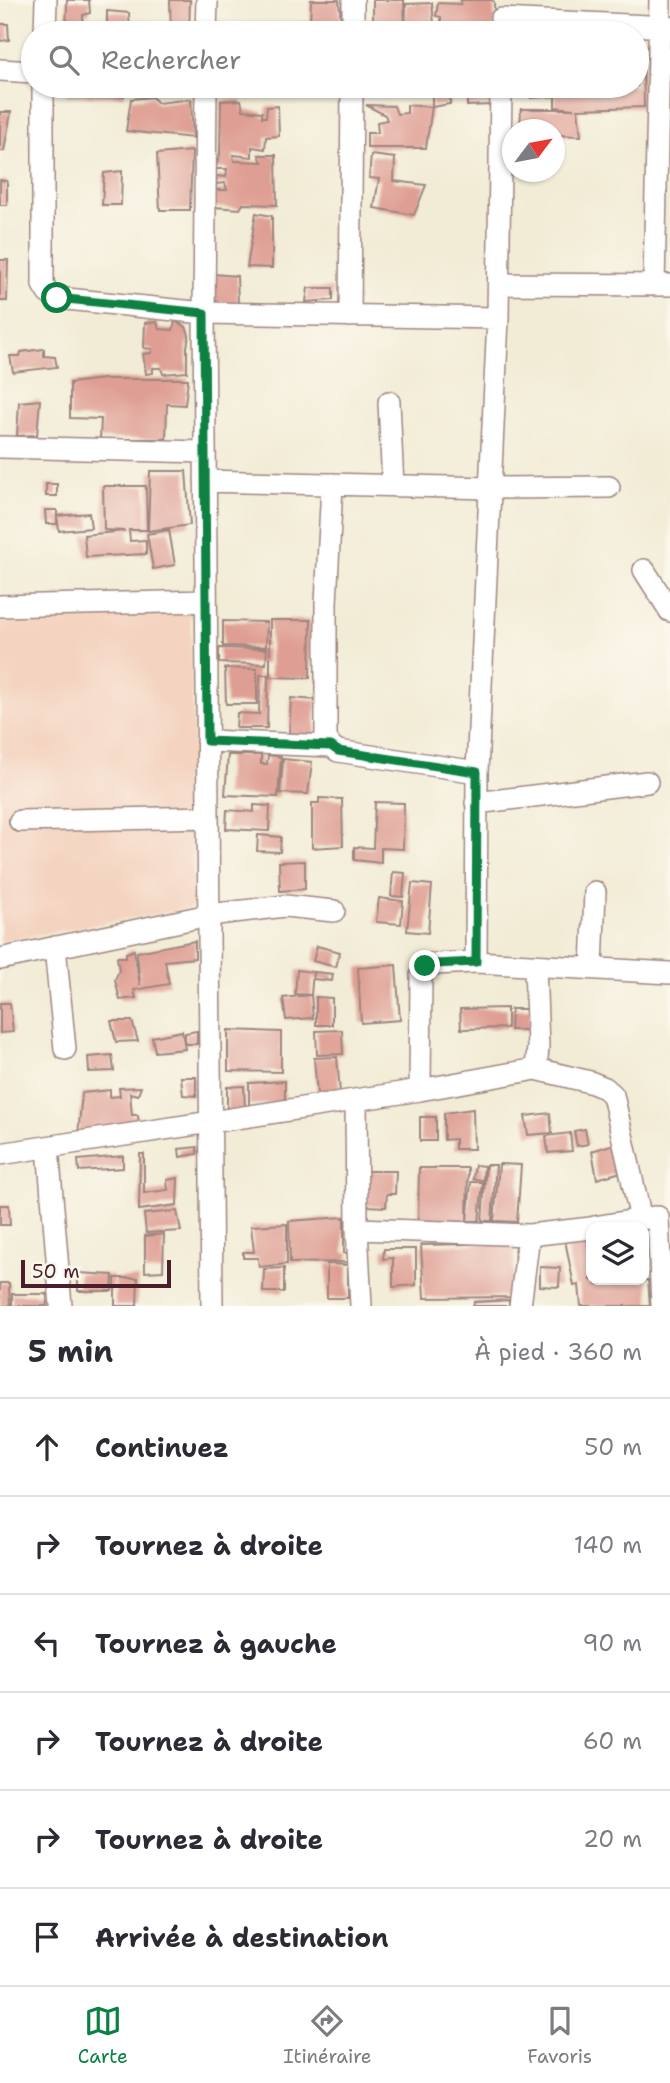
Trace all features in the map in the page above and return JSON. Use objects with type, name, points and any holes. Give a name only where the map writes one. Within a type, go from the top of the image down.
[{"type":"street","points":[[45,21],[46,0]]},
{"type":"street","points":[[206,21],[207,0]]},
{"type":"street","points":[[353,0],[353,21]]},
{"type":"street","points":[[499,284],[662,285],[665,26],[660,0]]},
{"type":"street","points":[[502,17],[574,21]]},
{"type":"street","points":[[0,70],[21,71]]},
{"type":"street","points":[[43,98],[43,285],[48,293],[57,298],[204,313],[498,318]]},
{"type":"street","points":[[206,98],[204,313],[212,1306]]},
{"type":"street","points":[[350,316],[352,98]]},
{"type":"street","points":[[476,962],[476,803],[498,318],[501,98]]},
{"type":"street","points":[[389,402],[393,486]]},
{"type":"street","points":[[0,447],[205,452]]},
{"type":"street","points":[[205,481],[491,488],[610,487]]},
{"type":"street","points":[[332,484],[326,603],[326,738],[338,751],[477,772]]},
{"type":"street","points":[[644,570],[670,611]]},
{"type":"street","points":[[0,606],[206,601]]},
{"type":"street","points":[[207,741],[331,746]]},
{"type":"street","points":[[476,803],[648,782]]},
{"type":"street","points":[[20,821],[208,817]]},
{"type":"street","points":[[592,968],[595,892]]},
{"type":"street","points":[[0,959],[209,915],[285,906],[334,911]]},
{"type":"street","points":[[55,947],[65,1049]]},
{"type":"street","points":[[420,1090],[421,975],[425,966],[476,962],[670,973]]},
{"type":"street","points":[[535,966],[537,1069]]},
{"type":"street","points":[[0,1154],[420,1090],[537,1069],[590,1082],[605,1088],[613,1095],[656,1217],[662,1306]]},
{"type":"street","points":[[356,1100],[361,1306]]},
{"type":"street","points":[[48,1147],[61,1306]]},
{"type":"street","points":[[624,1222],[656,1217]]},
{"type":"street","points":[[358,1229],[529,1235],[586,1228]]},
{"type":"street","points":[[520,1306],[529,1235]]},
{"type":"shaded area","points":[[190,610],[195,812],[192,822],[193,908],[0,941],[0,622]]},
{"type":"building","points":[[67,0],[89,0],[90,13],[83,15],[83,21],[66,21]]},
{"type":"building","points":[[170,0],[190,0],[189,21],[171,21]]},
{"type":"building","points":[[311,0],[339,0],[341,21],[310,21]]},
{"type":"building","points":[[373,0],[404,0],[405,21],[373,21]]},
{"type":"building","points":[[461,0],[492,0],[495,21],[441,21],[441,17],[436,16],[438,3],[461,4]]},
{"type":"building","points":[[432,3],[434,21],[405,21],[406,4]]},
{"type":"building","points":[[107,11],[129,13],[129,21],[107,21]]},
{"type":"building","points":[[0,24],[8,24],[9,40],[0,41]]},
{"type":"building","points":[[153,98],[158,103],[191,99],[193,138],[126,131],[131,99]]},
{"type":"building","points":[[432,98],[450,98],[450,104],[432,107]]},
{"type":"building","points":[[467,98],[491,98],[491,105],[467,106]]},
{"type":"building","points":[[555,98],[644,98],[644,107],[578,109],[581,136],[565,135],[565,119],[521,119],[521,109],[574,109],[555,107]]},
{"type":"building","points":[[241,100],[243,110],[262,112],[262,117],[266,117],[267,107],[278,106],[279,136],[266,137],[265,149],[252,147],[252,157],[233,155],[234,161],[262,162],[259,155],[276,155],[277,205],[243,204],[240,209],[214,207],[214,190],[227,190],[225,183],[216,184],[217,176],[226,177],[227,169],[215,169],[220,154],[221,101]]},
{"type":"building","points":[[366,105],[394,106],[397,114],[407,113],[407,105],[432,107],[426,148],[367,148],[367,133],[378,133],[377,122],[387,120],[385,115]]},
{"type":"building","points":[[0,112],[11,112],[4,151],[0,151]]},
{"type":"building","points":[[192,151],[190,210],[160,210],[157,154]]},
{"type":"building","points":[[371,155],[395,158],[394,181],[426,185],[414,215],[374,208],[379,179],[369,178]]},
{"type":"building","points":[[122,171],[121,205],[102,205],[104,173]]},
{"type":"building","points":[[0,180],[7,181],[7,205],[0,205]]},
{"type":"building","points":[[256,213],[272,216],[272,268],[247,267]]},
{"type":"building","points":[[0,260],[8,260],[7,301],[0,301]]},
{"type":"building","points":[[213,274],[237,276],[238,303],[218,303],[213,294]]},
{"type":"building","points":[[308,288],[333,288],[333,300],[306,302]]},
{"type":"building","points":[[175,321],[186,327],[189,335],[187,372],[163,374],[161,368],[153,368],[153,373],[146,374],[143,354],[152,353],[152,349],[144,348],[145,323],[157,322],[159,329],[173,330]]},
{"type":"building","points":[[44,349],[44,356],[55,357],[57,367],[13,372],[10,356]]},
{"type":"building","points":[[103,379],[188,379],[185,405],[167,404],[166,439],[100,439],[101,419],[70,418],[70,383]]},
{"type":"building","points":[[40,400],[37,435],[17,436],[19,402]]},
{"type":"building","points":[[150,471],[186,471],[190,525],[148,531]]},
{"type":"building","points":[[46,484],[57,484],[57,496],[46,496]]},
{"type":"building","points":[[103,486],[146,486],[147,530],[129,530],[130,541],[146,540],[146,554],[86,557],[84,535],[125,531],[104,530]]},
{"type":"building","points":[[45,510],[57,510],[57,524],[46,524]]},
{"type":"building","points":[[89,513],[91,528],[59,531],[57,516]]},
{"type":"building","points":[[169,530],[175,565],[153,569],[147,534]]},
{"type":"building","points":[[270,620],[311,620],[310,678],[270,677]]},
{"type":"building","points":[[223,621],[267,622],[266,647],[223,646]]},
{"type":"building","points":[[219,648],[267,649],[266,664],[219,663]]},
{"type":"building","points":[[225,668],[257,669],[257,704],[226,704]]},
{"type":"building","points":[[260,675],[268,675],[267,728],[236,728],[237,713],[259,714]]},
{"type":"building","points":[[291,698],[316,700],[315,736],[289,735]]},
{"type":"building","points":[[228,755],[261,755],[261,764],[267,764],[268,755],[281,757],[278,797],[225,795]]},
{"type":"building","points":[[283,759],[312,762],[308,794],[280,793]]},
{"type":"building","points":[[319,798],[342,799],[343,846],[312,848],[312,803],[319,803]]},
{"type":"building","points":[[375,802],[404,803],[403,849],[381,848],[381,863],[354,860],[354,847],[373,848]]},
{"type":"building","points":[[254,805],[270,806],[269,831],[226,829],[227,810],[254,812]]},
{"type":"building","points":[[258,835],[281,837],[280,852],[257,851]]},
{"type":"building","points":[[305,861],[305,889],[280,891],[279,862]]},
{"type":"building","points":[[393,872],[405,873],[403,897],[391,896]]},
{"type":"building","points":[[412,883],[432,885],[428,933],[407,931]]},
{"type":"building","points":[[379,898],[403,901],[401,924],[376,922]]},
{"type":"building","points":[[195,941],[195,958],[165,961],[169,984],[134,990],[136,998],[120,1000],[115,980],[119,970],[117,957],[126,957],[126,953],[134,950],[140,985],[137,952]]},
{"type":"building","points":[[317,946],[340,952],[336,967],[313,961]]},
{"type":"building","points":[[396,965],[400,1020],[361,1023],[358,968]]},
{"type":"building","points":[[297,970],[313,972],[313,1018],[286,1020],[283,998],[310,995],[295,994]]},
{"type":"building","points":[[314,972],[333,974],[332,981],[313,979]]},
{"type":"building","points":[[316,997],[332,998],[332,1025],[316,1025]]},
{"type":"building","points":[[0,1003],[10,1003],[13,1032],[0,1033]]},
{"type":"building","points":[[507,1008],[507,1028],[461,1029],[460,1009]]},
{"type":"building","points":[[511,1009],[530,1009],[530,1030],[510,1030]]},
{"type":"building","points":[[111,1021],[132,1021],[138,1041],[116,1042]]},
{"type":"building","points":[[228,1030],[281,1032],[281,1072],[228,1071]]},
{"type":"building","points":[[342,1030],[343,1054],[317,1055],[316,1031]]},
{"type":"building","points":[[182,1031],[185,1049],[155,1052],[152,1037]]},
{"type":"building","points":[[197,1031],[197,1044],[185,1044],[185,1033]]},
{"type":"building","points":[[112,1055],[114,1071],[89,1072],[88,1057]]},
{"type":"building","points":[[337,1057],[340,1093],[317,1094],[314,1058]]},
{"type":"building","points":[[181,1077],[196,1077],[196,1096],[183,1095]]},
{"type":"building","points":[[285,1081],[285,1103],[249,1105],[249,1083]]},
{"type":"building","points":[[244,1086],[245,1110],[227,1111],[227,1087]]},
{"type":"building","points":[[141,1087],[138,1095],[130,1093],[132,1115],[138,1115],[139,1130],[78,1135],[82,1093],[110,1090],[110,1097],[120,1096],[119,1088]]},
{"type":"building","points":[[473,1109],[474,1149],[455,1149],[455,1139],[444,1140],[444,1113]]},
{"type":"building","points":[[550,1113],[552,1133],[528,1135],[525,1116]]},
{"type":"building","points":[[420,1117],[436,1117],[436,1141],[420,1141]]},
{"type":"building","points":[[585,1129],[588,1144],[577,1146],[574,1131]]},
{"type":"building","points":[[570,1133],[572,1151],[548,1153],[546,1136]]},
{"type":"building","points":[[614,1144],[621,1172],[597,1179],[592,1151]]},
{"type":"building","points":[[197,1147],[197,1154],[180,1157],[179,1149]]},
{"type":"building","points":[[140,1154],[144,1154],[144,1193],[168,1190],[167,1180],[178,1178],[177,1205],[139,1210]]},
{"type":"building","points":[[123,1156],[123,1168],[79,1171],[78,1160]]},
{"type":"building","points":[[499,1164],[521,1165],[517,1222],[494,1221]]},
{"type":"building","points":[[475,1165],[484,1166],[483,1180],[473,1179]]},
{"type":"building","points":[[486,1165],[496,1165],[492,1221],[482,1221]]},
{"type":"building","points":[[419,1168],[468,1168],[467,1222],[418,1221]]},
{"type":"building","points":[[367,1171],[396,1171],[395,1194],[387,1194],[386,1207],[367,1206]]},
{"type":"building","points":[[471,1182],[483,1182],[479,1221],[467,1221]]},
{"type":"building","points":[[0,1205],[9,1205],[10,1225],[0,1225]]},
{"type":"building","points":[[177,1211],[181,1231],[146,1233],[144,1214]]},
{"type":"building","points":[[344,1217],[344,1253],[349,1253],[348,1262],[290,1263],[289,1221]]},
{"type":"building","points":[[287,1224],[287,1264],[259,1267],[258,1258],[243,1258],[243,1252],[254,1252],[251,1226]]},
{"type":"building","points":[[164,1234],[163,1271],[145,1272],[145,1236]]},
{"type":"building","points":[[586,1237],[586,1285],[648,1285],[650,1306],[581,1306],[579,1285],[574,1286],[565,1240]]},
{"type":"building","points":[[515,1243],[513,1297],[424,1298],[421,1245]]},
{"type":"building","points":[[384,1249],[416,1249],[416,1285],[393,1287],[393,1258],[383,1259]]},
{"type":"building","points":[[327,1264],[348,1265],[348,1298],[327,1298]]},
{"type":"building","points":[[540,1267],[560,1268],[559,1287],[540,1286]]},
{"type":"building","points":[[284,1268],[284,1292],[263,1292],[264,1269]]},
{"type":"building","points":[[78,1273],[113,1275],[112,1291],[78,1291]]},
{"type":"building","points":[[115,1278],[138,1278],[137,1306],[115,1306]]},
{"type":"building","points":[[0,1283],[9,1283],[10,1306],[0,1306]]},
{"type":"building","points":[[12,1294],[47,1294],[47,1306],[12,1306]]},
{"type":"building","points":[[509,1300],[509,1306],[473,1306],[474,1302]]},
{"type":"route","points":[[57,298],[204,313],[207,741],[331,746],[338,751],[477,772],[476,962],[425,966]]}]
